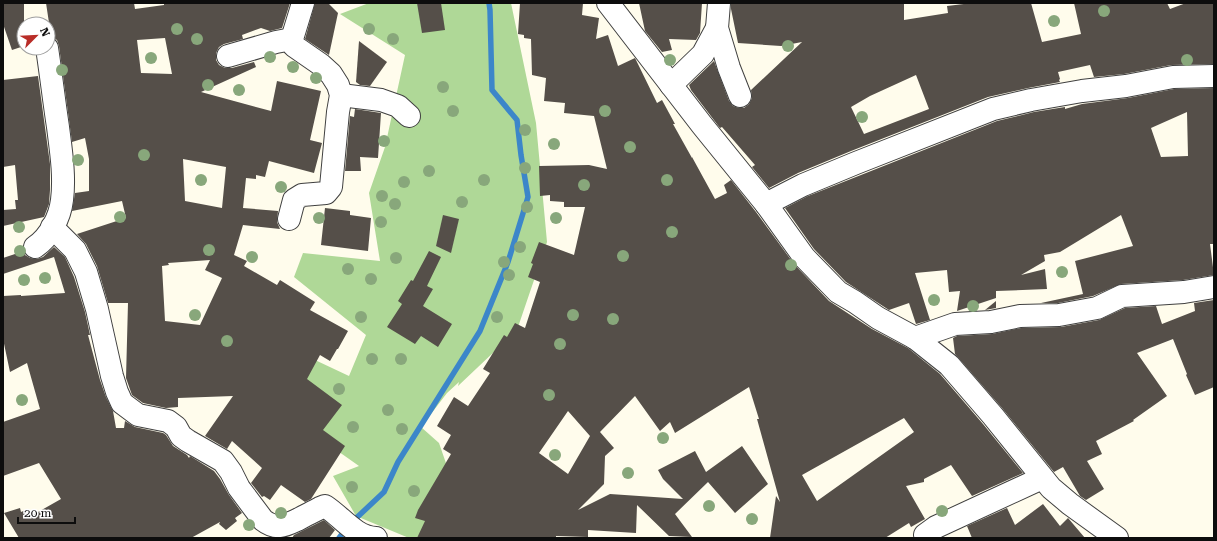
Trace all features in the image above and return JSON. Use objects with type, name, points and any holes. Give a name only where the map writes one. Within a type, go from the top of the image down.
[{"type":"street","points":[[289,219],[294,200],[302,195],[326,193],[331,187],[341,95],[338,85],[331,74],[320,64],[303,54],[294,46],[292,39],[303,3]]},
{"type":"street","points":[[608,3],[766,204],[804,258],[838,292],[878,318],[915,338],[949,365],[993,416],[1051,488],[1070,504],[1117,538]]},
{"type":"street","points":[[719,3],[717,28],[729,68],[740,96]]},
{"type":"street","points":[[671,85],[702,54],[717,28]]},
{"type":"street","points":[[228,56],[292,39]]},
{"type":"street","points":[[35,247],[44,239],[52,227],[62,199],[62,164],[48,56]]},
{"type":"street","points":[[766,204],[803,185],[843,168],[993,109],[1031,100],[1082,91],[1126,86],[1173,76],[1214,76]]},
{"type":"street","points":[[341,95],[381,100],[398,106],[409,116]]},
{"type":"street","points":[[52,227],[75,250],[86,272],[97,309],[112,376],[122,403],[138,415],[168,421],[176,427],[181,436],[223,461],[231,472],[239,488],[262,518],[268,523],[279,527],[288,525],[325,506],[348,526],[364,535],[376,538]]},
{"type":"street","points":[[915,338],[954,324],[991,322],[1020,316],[1059,315],[1097,308],[1122,296],[1184,292],[1214,287]]},
{"type":"street","points":[[924,537],[936,527],[1042,478]]},
{"type":"green space","points":[[369,3],[511,3],[536,123],[547,242],[517,330],[458,386],[459,382],[447,393],[421,427],[439,443],[448,469],[450,538],[409,538],[356,516],[333,476],[359,466],[257,394],[298,352],[349,376],[366,335],[294,277],[303,253],[380,261],[369,193],[385,147],[405,55],[340,14]]},
{"type":"building","points":[[3,3],[24,3],[24,16],[16,16],[16,49],[12,50],[3,24]]},
{"type":"building","points":[[46,3],[134,3],[135,9],[164,5],[164,3],[290,3],[282,28],[270,31],[261,28],[242,35],[243,39],[224,44],[219,47],[216,53],[216,60],[219,65],[225,68],[232,68],[254,62],[256,67],[201,92],[271,111],[277,81],[321,91],[310,140],[322,143],[314,173],[269,161],[265,177],[256,175],[256,179],[246,178],[243,208],[278,211],[277,222],[280,229],[243,225],[234,255],[247,261],[244,266],[277,285],[280,280],[315,302],[310,310],[348,331],[330,361],[320,355],[307,379],[342,405],[323,430],[345,446],[311,499],[305,502],[281,485],[270,500],[264,496],[262,497],[251,483],[262,468],[232,441],[227,449],[205,436],[233,396],[178,398],[178,407],[166,408],[143,403],[132,395],[126,378],[128,303],[108,303],[97,266],[86,244],[77,234],[126,218],[122,201],[72,211],[75,193],[89,191],[89,159],[85,138],[72,142],[57,40],[56,16],[48,16]],"holes":[[[165,38],[172,74],[141,73],[137,40]],[[183,159],[226,167],[222,208],[185,201]],[[210,260],[205,270],[222,278],[200,325],[165,321],[162,266],[169,265],[168,263]]]},
{"type":"building","points":[[315,3],[328,3],[338,13],[329,55],[305,39]]},
{"type":"building","points":[[417,3],[441,3],[445,30],[422,33]]},
{"type":"building","points":[[520,3],[583,3],[582,15],[599,18],[596,39],[608,35],[618,66],[635,58],[657,103],[662,100],[675,124],[673,124],[715,199],[727,193],[724,185],[731,180],[794,264],[829,301],[872,329],[908,348],[940,374],[1023,473],[972,496],[951,465],[924,479],[924,482],[906,486],[925,519],[911,527],[909,523],[885,538],[770,538],[776,496],[780,502],[757,419],[759,419],[749,387],[675,433],[670,422],[660,431],[635,396],[600,432],[614,448],[605,456],[604,484],[578,510],[610,494],[683,499],[663,479],[658,470],[695,451],[706,472],[742,446],[768,484],[735,513],[708,482],[675,514],[692,537],[669,536],[637,505],[636,533],[588,530],[588,537],[417,538],[425,521],[415,518],[418,510],[451,454],[443,449],[451,435],[437,426],[454,397],[468,406],[490,373],[483,369],[504,335],[507,337],[515,323],[525,328],[540,282],[528,277],[533,264],[531,263],[539,242],[574,255],[585,207],[564,207],[564,202],[550,201],[550,195],[540,196],[539,166],[589,165],[607,169],[594,116],[564,113],[565,103],[544,101],[546,78],[532,75],[531,39],[524,38],[524,35],[518,34]],"holes":[[[568,411],[590,436],[568,474],[539,453]],[[904,418],[914,432],[817,501],[802,475]]]},
{"type":"building","points":[[639,3],[702,3],[700,33],[696,40],[669,39],[672,50],[662,52],[645,31]]},
{"type":"building","points":[[731,3],[904,3],[904,20],[948,13],[947,6],[972,3],[1031,3],[1042,42],[1081,34],[1074,3],[1167,3],[1170,9],[1186,3],[1214,3],[1214,64],[1171,65],[1124,74],[1094,77],[1090,65],[1058,72],[1060,82],[988,97],[798,173],[769,188],[752,167],[755,165],[722,127],[720,128],[691,90],[689,85],[714,61],[729,101],[733,106],[744,108],[749,104],[752,98],[751,90],[802,42],[781,46],[738,43]],"holes":[[[916,75],[929,109],[864,134],[851,107],[870,96]]]},
{"type":"building","points":[[359,41],[387,62],[370,86],[360,85],[356,82]]},
{"type":"building","points":[[38,76],[50,164],[49,204],[44,217],[3,226],[3,210],[16,209],[15,200],[18,200],[15,165],[3,167],[3,80]]},
{"type":"building","points":[[1214,88],[1214,244],[1210,244],[1214,275],[1183,280],[1121,284],[1093,296],[1058,303],[1041,303],[1083,294],[1075,261],[1133,246],[1121,215],[1060,252],[1044,255],[1045,261],[1021,275],[1045,269],[1047,289],[996,291],[996,298],[957,311],[960,291],[949,292],[947,270],[915,273],[930,320],[916,324],[909,303],[889,310],[846,282],[814,249],[785,208],[808,196],[997,121],[1034,112],[1065,107],[1065,109],[1082,104],[1128,98],[1174,89]],"holes":[[[1187,112],[1188,156],[1161,157],[1151,128]]]},
{"type":"building","points":[[355,109],[381,113],[378,158],[360,157],[361,171],[345,171],[350,116],[354,117]]},
{"type":"building","points":[[325,208],[350,211],[350,215],[371,218],[368,251],[321,245]]},
{"type":"building","points":[[443,215],[459,219],[451,253],[436,246]]},
{"type":"building","points":[[54,247],[65,257],[74,277],[85,312],[90,335],[88,335],[100,380],[113,411],[116,428],[124,428],[125,421],[135,427],[163,433],[173,446],[189,458],[190,456],[214,471],[242,513],[235,518],[237,521],[226,530],[219,524],[220,522],[191,538],[19,538],[4,513],[20,508],[21,512],[28,509],[31,516],[61,499],[39,463],[3,476],[3,422],[40,409],[27,363],[10,372],[3,339],[3,296],[65,293],[54,257],[3,274],[3,258],[24,251],[25,255],[30,258],[37,259],[43,257]]},
{"type":"building","points":[[429,251],[441,257],[427,286],[433,289],[423,306],[452,324],[438,347],[421,336],[415,344],[387,327],[402,304],[398,301],[411,280],[413,281]]},
{"type":"building","points":[[1214,300],[1214,387],[1195,395],[1173,339],[1137,353],[1167,396],[1133,420],[1134,421],[1096,441],[1102,454],[1087,461],[1104,489],[1086,500],[1080,496],[1063,467],[1054,472],[1002,408],[955,354],[953,338],[957,336],[992,334],[1021,328],[1061,327],[1099,320],[1125,308],[1156,306],[1162,324],[1195,311],[1194,303]]},
{"type":"building","points":[[996,301],[996,308],[985,310]]},
{"type":"building","points":[[1043,504],[1060,526],[1068,518],[1085,538],[972,538],[967,526],[1007,508],[1015,525]]},
{"type":"building","points":[[324,520],[335,530],[329,538],[292,538],[294,535]]},
{"type":"waterway","points":[[351,523],[384,492],[398,462],[480,331],[508,262],[528,197],[517,120],[492,90],[489,3]]},
{"type":"waterway","points":[[339,538],[346,529]]}]
